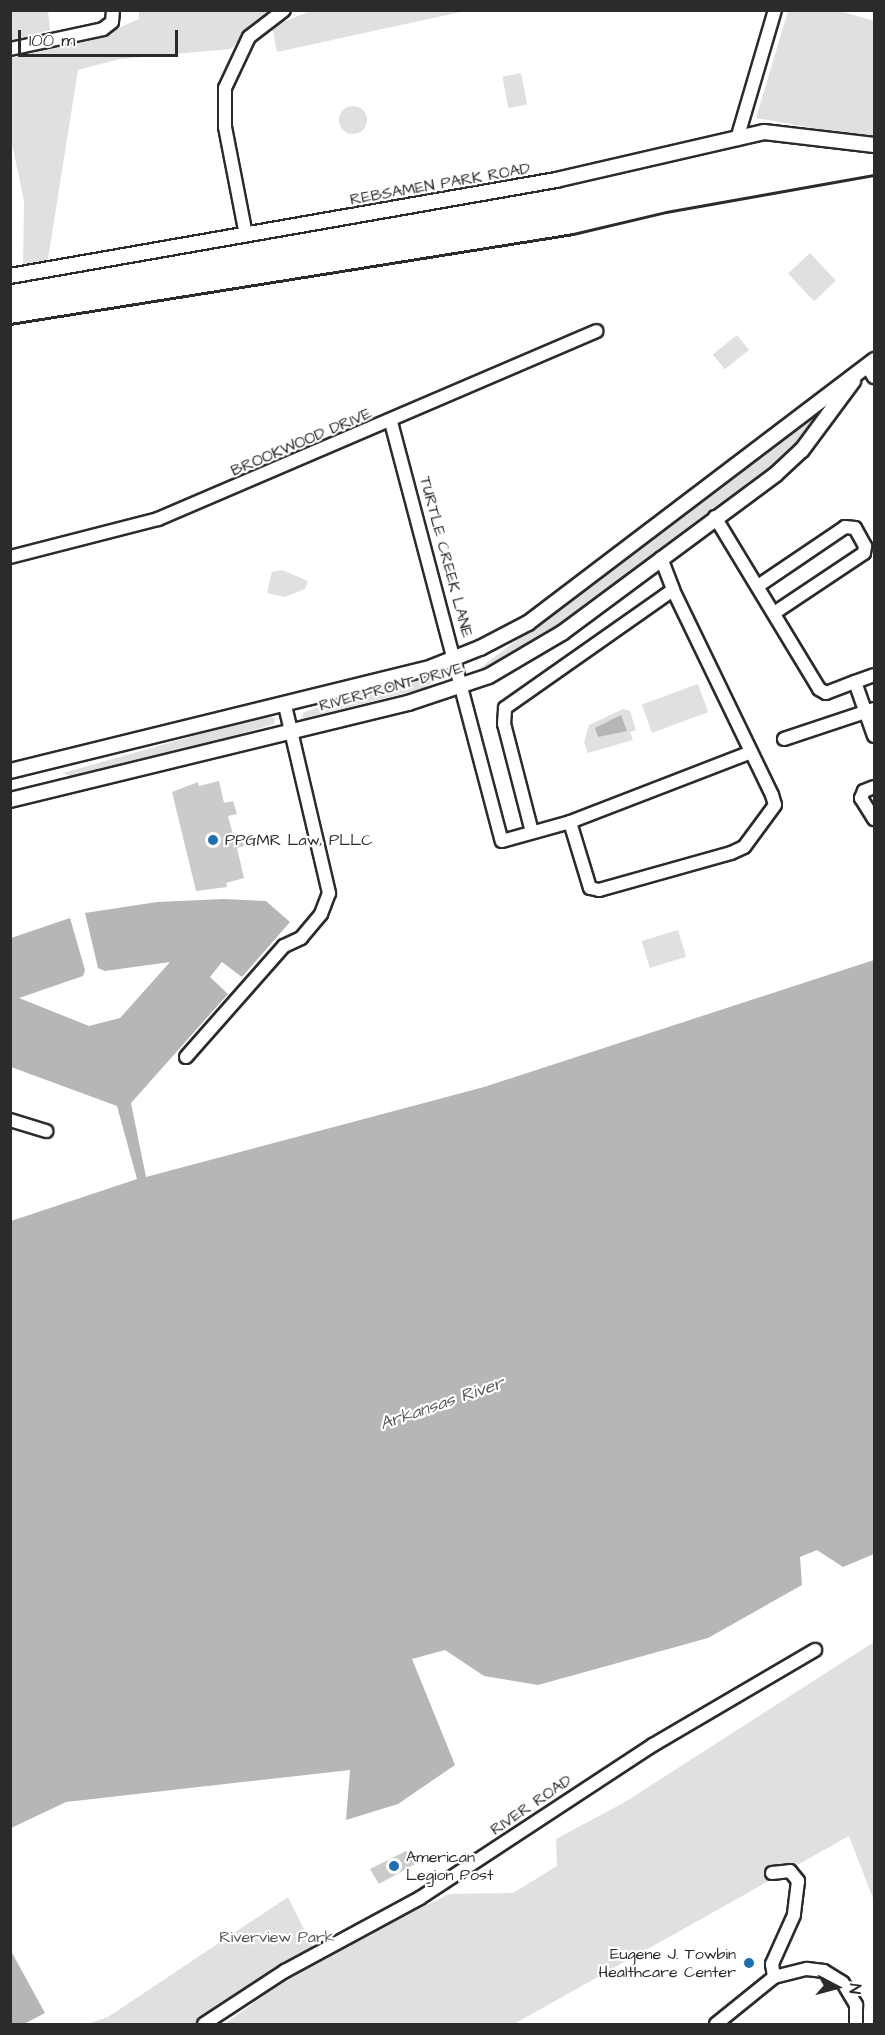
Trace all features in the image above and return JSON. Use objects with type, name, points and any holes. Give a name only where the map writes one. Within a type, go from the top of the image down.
[{"type":"street","points":[[10,49],[103,29],[112,22],[113,10]]},
{"type":"street","points":[[246,235],[225,127],[225,88],[249,37],[284,10]]},
{"type":"street","points":[[737,139],[775,10]]},
{"type":"street","name":"REBSAMEN PARK ROAD","points":[[10,276],[556,180],[764,132],[874,145]]},
{"type":"street","name":"BROOKWOOD DRIVE","points":[[10,557],[158,519],[391,422],[596,332]]},
{"type":"street","name":"RIVERFRONT DRIVE","points":[[10,800],[292,731],[463,686],[536,650],[802,450],[868,369]]},
{"type":"street","name":"RIVERFRONT DRIVE","points":[[10,771],[285,705],[456,658],[528,622],[868,369]]},
{"type":"street","name":"TURTLE CREEK LANE","points":[[391,422],[456,658],[502,841],[532,832]]},
{"type":"street","points":[[715,517],[819,689],[826,693],[874,675]]},
{"type":"street","points":[[758,586],[845,527],[855,528],[865,546],[864,553],[774,613]]},
{"type":"street","points":[[570,822],[590,888],[599,890],[744,847],[775,805],[673,590],[661,558]]},
{"type":"street","points":[[673,590],[505,708],[504,724],[532,832],[570,822],[751,752]]},
{"type":"street","points":[[855,682],[870,710],[874,736]]},
{"type":"street","points":[[186,1057],[284,946],[306,932],[321,914],[329,893],[285,705]]},
{"type":"street","points":[[784,739],[870,710]]},
{"type":"street","points":[[874,787],[864,791],[861,798],[874,819]]},
{"type":"street","points":[[10,1120],[46,1131]]},
{"type":"street","name":"RIVER ROAD","points":[[204,2025],[285,1971],[420,1898],[653,1745],[815,1650]]},
{"type":"street","points":[[772,1873],[790,1871],[798,1881],[794,1915],[772,1964],[774,1977]]},
{"type":"street","points":[[716,2025],[774,1977],[807,1969],[833,1975],[853,1997],[856,2025]]},
{"type":"green space","points":[[11,10],[48,11],[50,30],[11,41]]},
{"type":"green space","points":[[139,11],[268,11],[231,49],[120,59],[78,70],[48,259],[23,270],[24,201],[11,139],[10,58],[92,40],[139,19]]},
{"type":"green space","points":[[311,11],[465,11],[277,52],[272,26]]},
{"type":"green space","points":[[788,11],[840,11],[874,21],[874,139],[756,118]]},
{"type":"green space","points":[[521,73],[527,104],[508,108],[502,77]]},
{"type":"green space","points":[[353,106],[363,110],[367,120],[363,130],[353,134],[343,130],[339,120],[343,110]]},
{"type":"green space","points":[[810,253],[836,281],[814,301],[788,273]]},
{"type":"green space","points":[[737,335],[749,350],[725,369],[713,355]]},
{"type":"green space","points":[[831,400],[788,457],[567,625],[496,666],[479,669]]},
{"type":"green space","points":[[282,570],[308,581],[305,589],[285,597],[267,593],[272,572]]},
{"type":"green space","points":[[443,675],[422,689],[301,719],[304,712],[424,676]]},
{"type":"green space","points":[[698,684],[708,712],[652,733],[642,705]]},
{"type":"green space","points":[[623,709],[630,711],[636,730],[630,732],[633,740],[588,753],[584,742],[589,725]]},
{"type":"green space","points":[[264,716],[275,718],[274,724],[153,760],[73,778],[63,773]]},
{"type":"green space","points":[[678,930],[686,957],[650,968],[642,941]]},
{"type":"green space","points":[[874,1642],[874,1901],[849,1836],[514,2024],[225,2024],[305,1965],[449,1894],[513,1893],[557,1866],[556,1839],[625,1802]]},
{"type":"green space","name":"Riverview Park","points":[[288,1897],[313,1947],[196,2024],[88,2024],[108,2017]]},
{"type":"water","points":[[621,715],[627,731],[598,737],[595,728]]},
{"type":"water","name":"Arkansas River","points":[[223,899],[266,901],[290,922],[242,977],[222,962],[210,977],[228,994],[131,1103],[146,1177],[484,1087],[874,960],[874,1554],[843,1567],[817,1550],[800,1557],[802,1585],[708,1638],[538,1685],[484,1676],[445,1650],[412,1659],[455,1765],[398,1804],[346,1820],[350,1770],[66,1802],[11,1828],[11,1221],[137,1179],[117,1106],[11,1067],[11,938],[70,918],[85,970],[83,976],[19,998],[89,1026],[120,1018],[170,962],[105,971],[98,968],[85,913],[157,902]]},
{"type":"water","points":[[11,1951],[45,2013],[24,2024],[11,2024]]},
{"type":"building","name":"PPGMR Law, PLLC","points":[[219,781],[224,803],[233,801],[237,814],[228,816],[233,835],[241,833],[244,846],[237,848],[244,878],[226,883],[227,887],[196,891],[172,792],[198,782],[199,786]]},
{"type":"building","name":"American Legion Post","points":[[406,1851],[417,1863],[379,1884],[370,1869]]},
{"type":"railway","points":[[10,324],[573,234],[666,212],[874,175]]},
{"type":"place","name":"PPGMR Law, PLLC","points":[[213,840]]},
{"type":"place","name":"American Legion Post","points":[[394,1866]]},
{"type":"place","name":"Eugene J. Towbin Healthcare Center","points":[[749,1963]]}]
